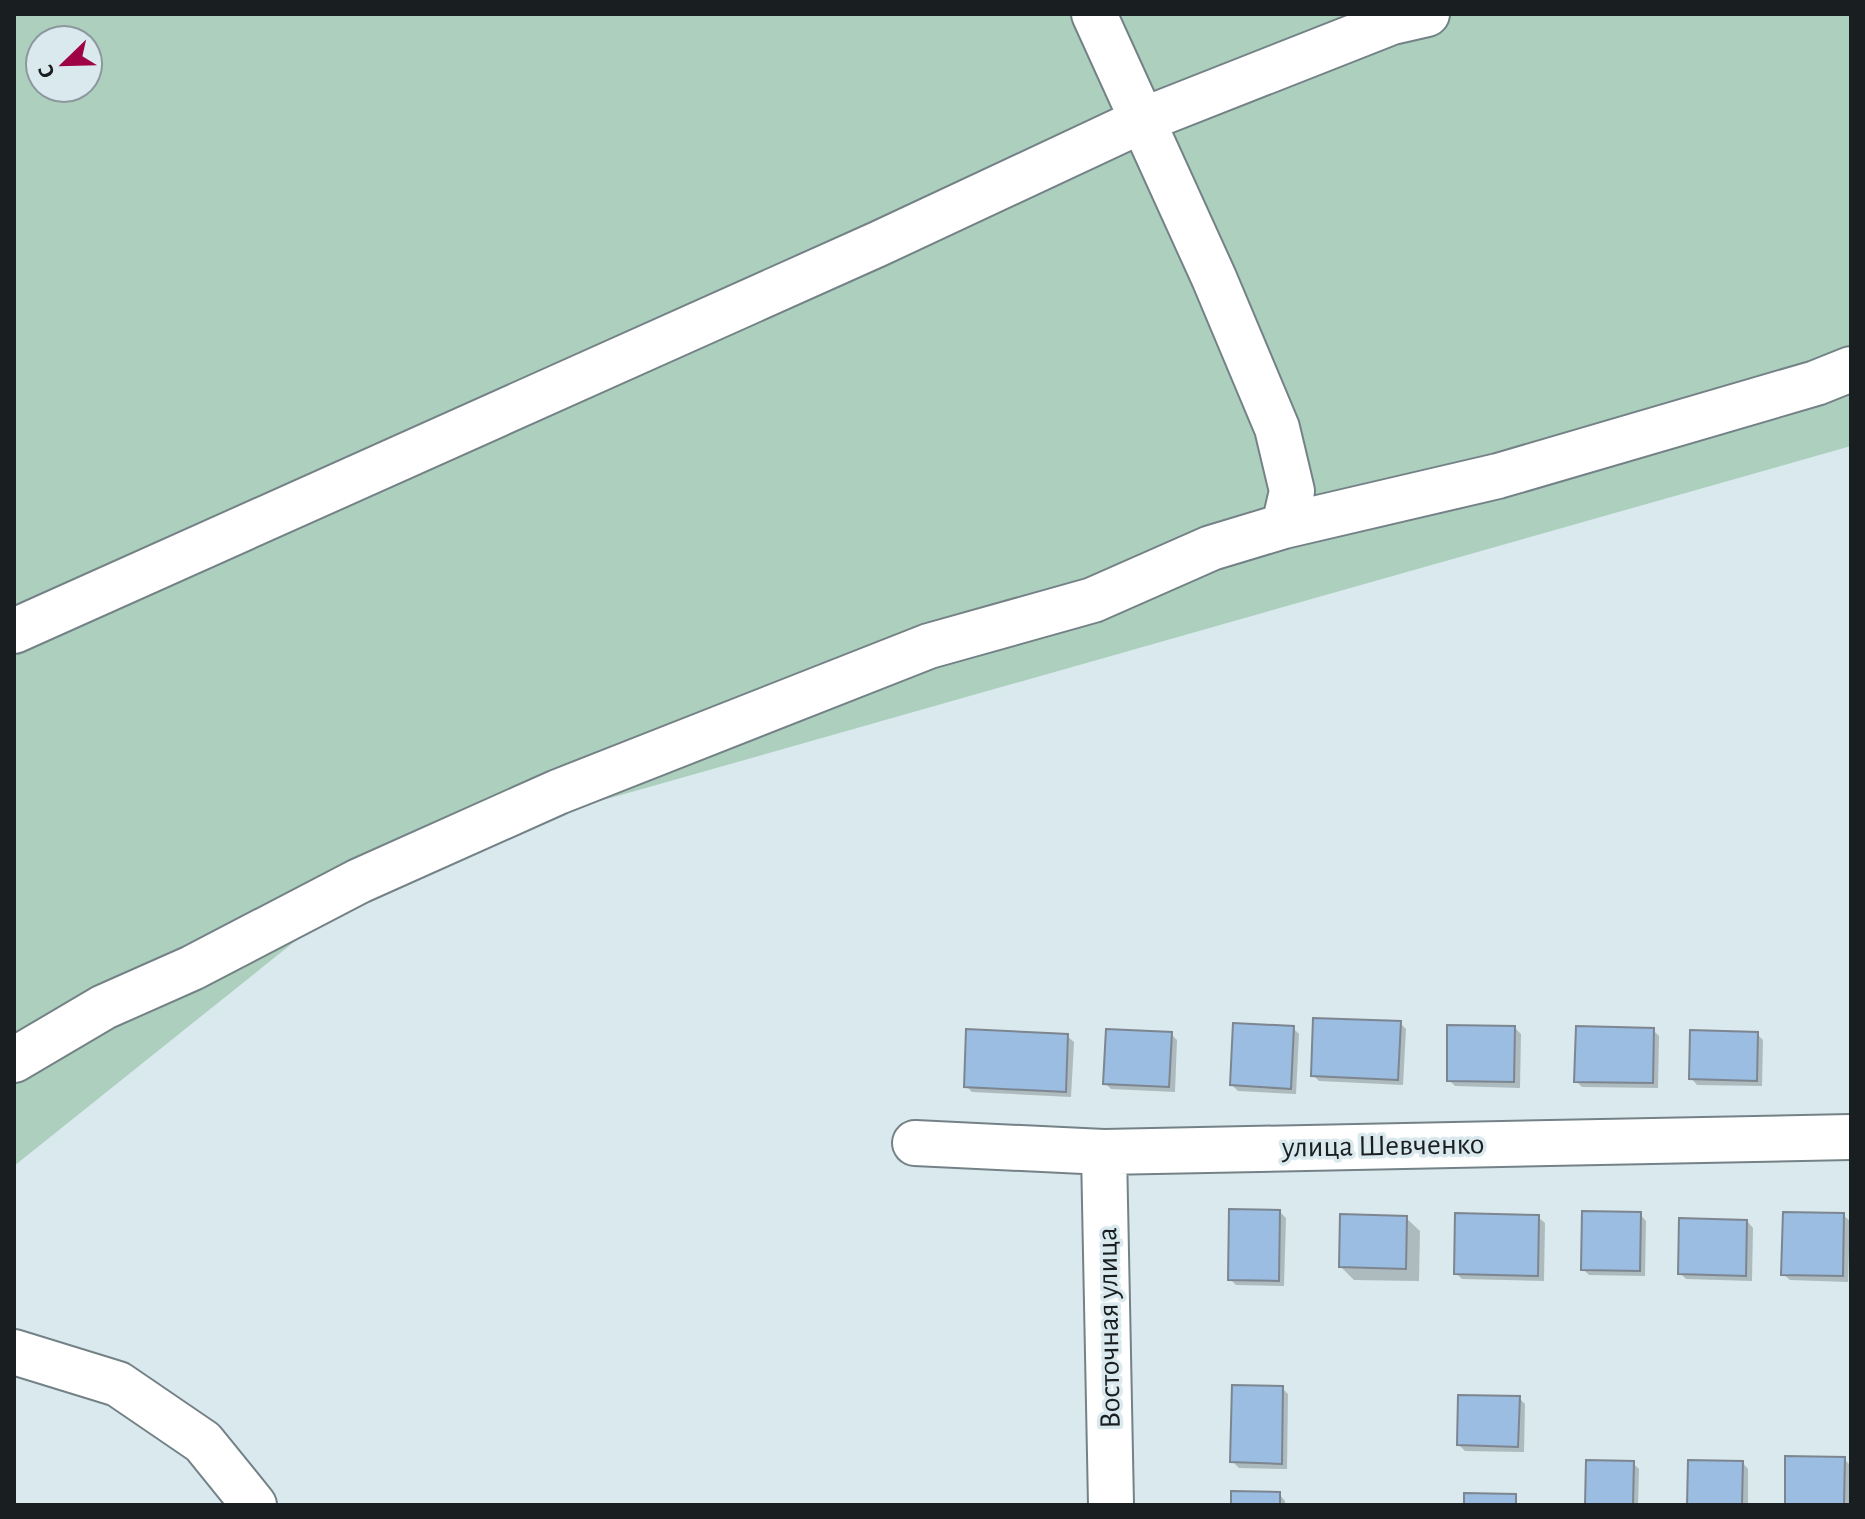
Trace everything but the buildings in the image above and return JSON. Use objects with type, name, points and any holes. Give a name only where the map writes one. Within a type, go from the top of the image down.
[{"type":"street","points":[[1094,14],[1277,428],[1292,491],[1284,526]]},
{"type":"street","points":[[14,631],[851,257],[1143,120],[1403,17]]},
{"type":"street","points":[[14,1060],[104,1007],[192,968],[359,881],[558,792],[929,646],[1093,600],[1211,548],[1284,526],[1498,476],[1816,383],[1851,369]]},
{"type":"street","name":"улица Шевченко","points":[[915,1143],[1104,1152],[1851,1137]]},
{"type":"street","name":"Восточная улица","points":[[1104,1152],[1111,1505]]},
{"type":"street","points":[[14,1352],[118,1384],[203,1442],[254,1505]]},
{"type":"green space","points":[[14,14],[1851,14],[1851,446],[399,858],[14,1166]]}]
